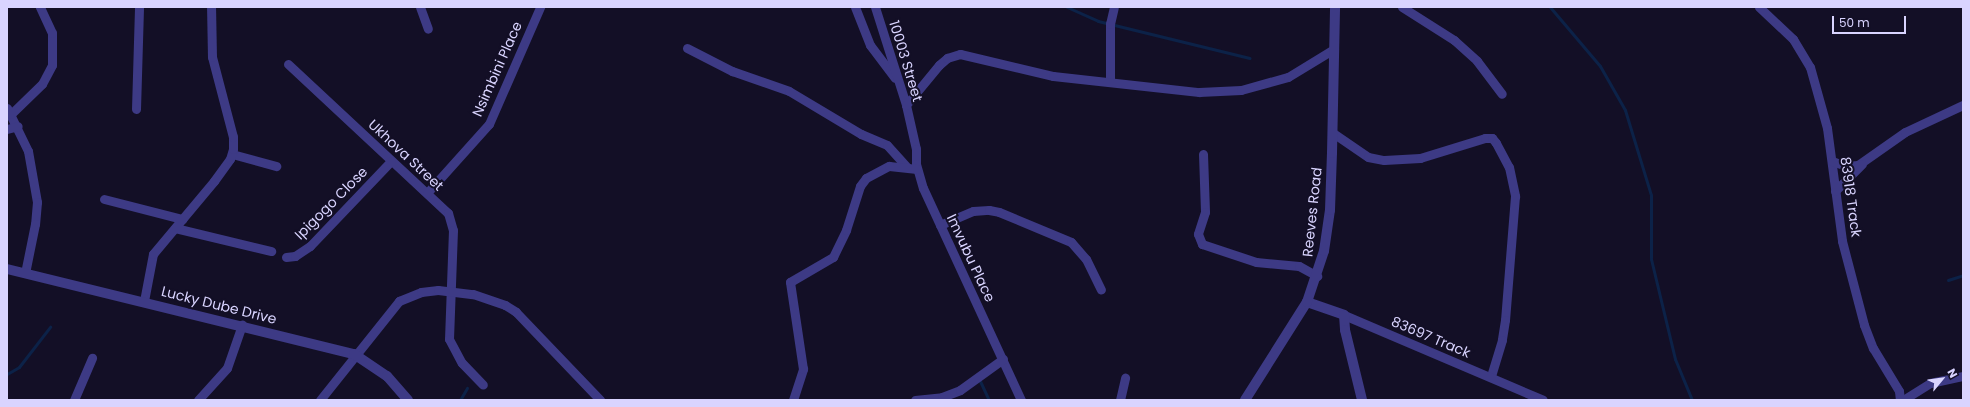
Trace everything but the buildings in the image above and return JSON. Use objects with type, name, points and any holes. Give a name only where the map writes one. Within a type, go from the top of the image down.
[{"type":"street","points":[[25,273],[35,224],[37,202],[33,169],[18,126],[9,111],[42,84],[52,65],[52,33],[40,7]]},
{"type":"street","points":[[136,109],[139,7]]},
{"type":"street","points":[[144,301],[153,254],[214,181],[232,154],[233,137],[212,57],[211,7]]},
{"type":"street","points":[[420,7],[428,29]]},
{"type":"street","name":"Nsimbini Place","points":[[427,193],[489,124],[540,7]]},
{"type":"street","points":[[855,7],[870,45],[898,83]]},
{"type":"street","name":"10003 Street","points":[[875,7],[906,105],[909,123]]},
{"type":"street","points":[[1110,81],[1110,24],[1114,7]]},
{"type":"street","points":[[1402,7],[1454,40],[1477,62],[1502,94]]},
{"type":"street","name":"83918 Track","points":[[1759,7],[1793,39],[1809,64],[1827,128],[1842,241],[1867,335],[1899,391],[1902,400]]},
{"type":"street","name":"Reeves Road","points":[[1245,400],[1307,302],[1317,276],[1324,251],[1330,210],[1333,133],[1334,9]]},
{"type":"street","points":[[688,48],[732,71],[789,91],[839,122],[887,146],[907,167]]},
{"type":"street","points":[[906,105],[939,65],[947,58],[960,54],[981,57],[1033,72],[1199,92],[1241,90],[1288,77],[1334,49]]},
{"type":"street","name":"Ukhova Street","points":[[288,64],[448,214],[453,225],[450,339],[462,363],[483,385]]},
{"type":"street","points":[[1835,191],[1864,162],[1905,132],[1963,105]]},
{"type":"street","name":"Imvubu Place","points":[[909,123],[917,169],[940,225],[1021,400]]},
{"type":"street","points":[[7,129],[18,126]]},
{"type":"street","points":[[1333,133],[1368,157],[1384,160],[1420,158],[1485,138],[1492,138],[1496,143],[1508,167],[1515,196],[1505,320],[1502,340],[1491,376]]},
{"type":"street","points":[[232,154],[276,166]]},
{"type":"street","points":[[1203,154],[1204,212],[1198,234],[1202,244],[1256,262],[1298,266],[1317,276]]},
{"type":"street","name":"Ipigogo Close","points":[[286,257],[294,257],[310,246],[392,161]]},
{"type":"street","points":[[1832,161],[1851,166],[1864,162]]},
{"type":"street","points":[[793,400],[803,369],[790,282],[833,257],[846,230],[860,186],[866,178],[889,166],[917,169]]},
{"type":"street","points":[[104,199],[182,219]]},
{"type":"street","points":[[940,225],[973,211],[989,210],[999,212],[1071,242],[1084,255],[1101,290]]},
{"type":"street","points":[[175,228],[271,251]]},
{"type":"street","name":"Lucky Dube Drive","points":[[7,269],[242,325],[354,354],[387,376],[408,400]]},
{"type":"street","points":[[320,400],[354,354],[393,306],[406,297],[421,292],[451,290],[497,300],[516,312],[600,400]]},
{"type":"street","name":"83697 Track","points":[[1307,302],[1344,315],[1491,376],[1543,400]]},
{"type":"street","points":[[1344,315],[1345,330],[1362,400]]},
{"type":"street","points":[[198,400],[226,368],[242,325]]},
{"type":"street","points":[[74,400],[92,358]]},
{"type":"street","points":[[915,400],[942,397],[960,390],[1002,359]]},
{"type":"street","points":[[1902,400],[1930,383],[1963,376]]},
{"type":"street","points":[[1120,400],[1125,378]]},
{"type":"waterway","points":[[1067,7],[1098,21],[1250,58]]},
{"type":"waterway","points":[[1550,7],[1600,66],[1625,110],[1651,195],[1651,259],[1675,359],[1692,400]]},
{"type":"waterway","points":[[1948,280],[1963,275]]},
{"type":"waterway","points":[[7,374],[19,367],[50,327]]},
{"type":"waterway","points":[[980,381],[989,400]]},
{"type":"waterway","points":[[460,400],[467,388]]}]
